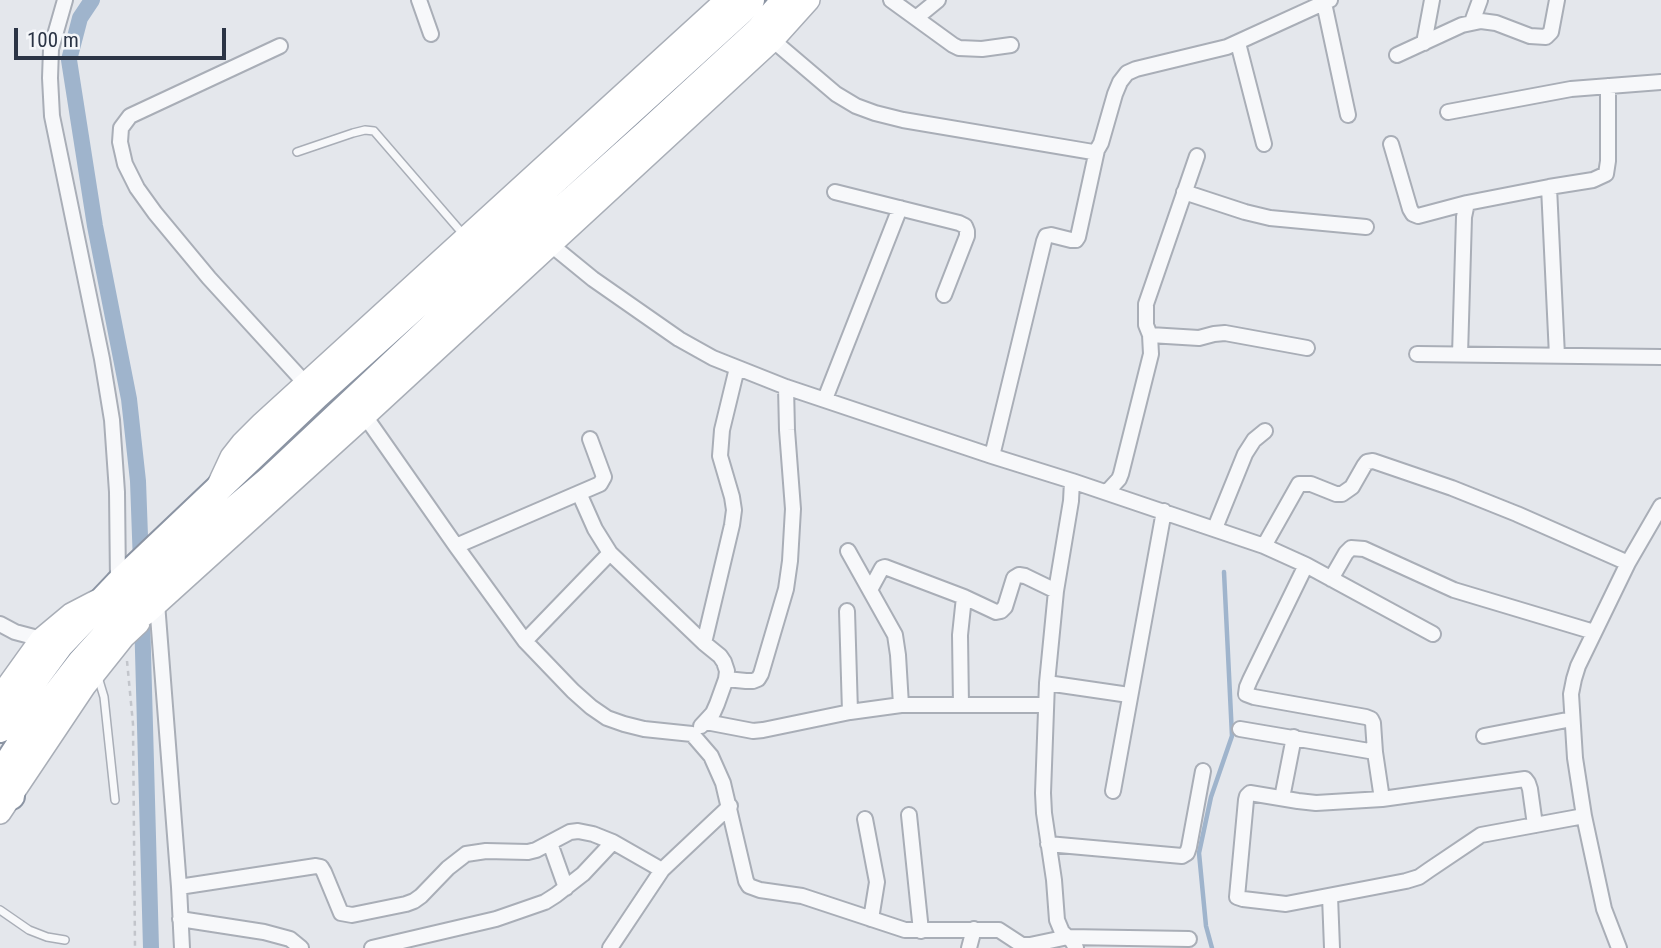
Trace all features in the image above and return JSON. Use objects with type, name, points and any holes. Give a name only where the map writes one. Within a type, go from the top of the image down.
[{"type":"highway","points":[[3,793],[33,724],[92,663],[134,600],[215,492],[317,396],[535,230],[751,0]]},
{"type":"highway","points":[[0,729],[51,642],[134,600],[183,553],[269,480],[535,230],[766,35],[785,0]]},
{"type":"street","points":[[65,0],[51,49],[52,116],[112,420],[117,492],[179,887],[182,948]]},
{"type":"street","points":[[419,0],[431,34]]},
{"type":"street","points":[[215,492],[224,470],[242,443],[726,0]]},
{"type":"street","points":[[809,0],[766,35],[836,94],[856,106],[903,120],[1086,152],[1097,150]]},
{"type":"street","points":[[891,0],[959,48],[982,49],[1011,45]]},
{"type":"street","points":[[916,18],[938,0]]},
{"type":"street","points":[[1424,43],[1432,0]]},
{"type":"street","points":[[1472,22],[1480,0]]},
{"type":"street","points":[[1397,55],[1481,20],[1530,36],[1546,37],[1551,32],[1557,0]]},
{"type":"street","points":[[992,456],[1044,241],[1046,236],[1051,235],[1071,240],[1078,237],[1097,150],[1115,94],[1127,73],[1238,43],[1327,2],[1348,115]]},
{"type":"street","points":[[1238,43],[1264,144]]},
{"type":"street","points":[[280,46],[130,116],[121,128],[120,142],[125,164],[137,188],[155,212],[209,278],[305,383]]},
{"type":"street","points":[[1448,112],[1571,89],[1661,82]]},
{"type":"street","points":[[1391,144],[1410,209],[1418,216],[1466,203],[1593,180],[1606,174],[1608,86]]},
{"type":"street","points":[[1107,492],[1119,480],[1121,474],[1151,354],[1146,304],[1197,156]]},
{"type":"street","points":[[1549,187],[1557,356]]},
{"type":"street","points":[[835,192],[964,226],[967,236],[944,295]]},
{"type":"street","points":[[1184,192],[1270,218],[1366,227]]},
{"type":"street","points":[[1460,355],[1466,203]]},
{"type":"street","points":[[825,398],[900,208]]},
{"type":"street","points":[[134,600],[365,416],[535,230],[593,279],[696,350],[786,387],[1264,545],[1433,635]]},
{"type":"street","points":[[1150,335],[1199,338],[1225,333],[1307,348]]},
{"type":"street","points":[[1417,354],[1661,357]]},
{"type":"street","points":[[704,643],[734,510],[722,466],[720,444],[737,368]]},
{"type":"street","points":[[726,679],[753,681],[761,674],[786,589],[793,509],[786,387]]},
{"type":"street","points":[[365,416],[525,641],[573,691],[607,718],[643,729],[692,734],[711,756],[730,806],[749,886],[802,896],[905,930],[999,930],[1022,945],[1189,939]]},
{"type":"street","points":[[1223,531],[1245,454],[1254,440],[1265,431]]},
{"type":"street","points":[[456,546],[600,484],[604,477],[590,439]]},
{"type":"street","points":[[1264,545],[1299,484],[1311,484],[1342,494],[1352,487],[1367,462],[1373,461],[1452,488],[1628,563]]},
{"type":"street","points":[[1072,481],[1046,683],[1043,793],[1057,920],[1062,932],[1072,942]]},
{"type":"street","points":[[579,493],[594,529],[610,553],[724,662],[726,679],[713,712],[692,734]]},
{"type":"street","points":[[1619,948],[1604,909],[1584,816],[1575,758],[1571,694],[1574,678],[1594,632],[1628,563],[1661,506]]},
{"type":"street","points":[[1113,791],[1164,511]]},
{"type":"street","points":[[1331,579],[1351,548],[1364,549],[1454,590],[1594,632]]},
{"type":"street","points":[[848,551],[895,635],[901,705]]},
{"type":"street","points":[[525,641],[610,553]]},
{"type":"street","points":[[1306,565],[1250,680],[1246,694],[1371,719],[1382,799]]},
{"type":"street","points":[[870,590],[885,567],[996,612],[1005,607],[1014,578],[1019,575],[1056,590]]},
{"type":"street","points":[[961,705],[960,635],[964,597]]},
{"type":"street","points":[[847,611],[850,712]]},
{"type":"street","points":[[0,624],[15,632],[51,642],[0,696]]},
{"type":"street","points":[[1046,683],[1129,695]]},
{"type":"street","points":[[706,722],[753,731],[901,705],[1045,705]]},
{"type":"street","points":[[1484,736],[1572,719]]},
{"type":"street","points":[[1240,729],[1375,752]]},
{"type":"street","points":[[1282,798],[1294,737]]},
{"type":"street","points":[[1048,845],[1182,856],[1187,853],[1189,847],[1203,771]]},
{"type":"street","points":[[1535,825],[1530,789],[1525,779],[1382,799],[1316,803],[1250,793],[1247,796],[1237,897],[1286,904],[1406,881],[1429,870],[1481,835],[1584,816]]},
{"type":"street","points":[[610,948],[662,870],[730,806]]},
{"type":"street","points":[[909,815],[921,931]]},
{"type":"street","points":[[865,819],[877,882],[871,919]]},
{"type":"street","points":[[179,887],[316,866],[321,867],[324,872],[341,914],[352,915],[414,901],[466,854],[486,851],[528,852],[570,832],[578,831],[613,842],[662,870]]},
{"type":"street","points":[[372,948],[429,942],[545,902],[583,874],[613,842]]},
{"type":"street","points":[[551,843],[566,888]]},
{"type":"street","points":[[1330,896],[1332,948]]},
{"type":"street","points":[[180,919],[264,932],[290,939],[301,948]]},
{"type":"street","points":[[969,948],[974,929]]},
{"type":"lane","points":[[297,152],[353,133],[374,131],[466,237]]},
{"type":"lane","points":[[92,663],[103,697],[115,800]]},
{"type":"lane","points":[[0,909],[29,930],[65,940]]},
{"type":"path","points":[[134,600],[135,948]]},
{"type":"waterway","points":[[92,0],[80,18],[69,60],[95,226],[129,399],[138,481],[141,564]]},
{"type":"waterway","points":[[1212,948],[1206,926],[1199,853],[1211,797],[1232,736],[1224,572]]},
{"type":"waterway","points":[[142,615],[151,948]]}]
